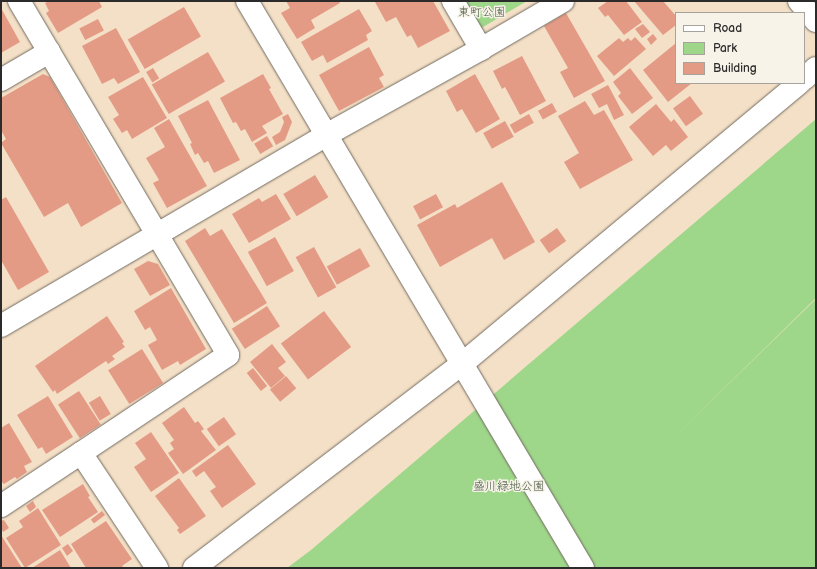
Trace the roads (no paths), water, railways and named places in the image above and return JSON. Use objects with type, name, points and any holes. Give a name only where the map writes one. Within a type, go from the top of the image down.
[{"type":"street","points":[[1,506],[228,355],[19,1]]},
{"type":"street","points":[[247,1],[583,568]]},
{"type":"street","points":[[453,1],[481,50]]},
{"type":"street","points":[[1,326],[326,135],[481,50],[562,1]]},
{"type":"street","points":[[799,1],[816,21]]},
{"type":"street","points":[[1,80],[49,52]]},
{"type":"street","points":[[805,77],[816,68]]},
{"type":"street","points":[[194,568],[462,364],[798,84]]},
{"type":"street","points":[[81,453],[157,568]]},
{"type":"park label","name":"東町公園","points":[[482,13]]},
{"type":"park label","name":"盛川緑地公園","points":[[509,487]]}]
